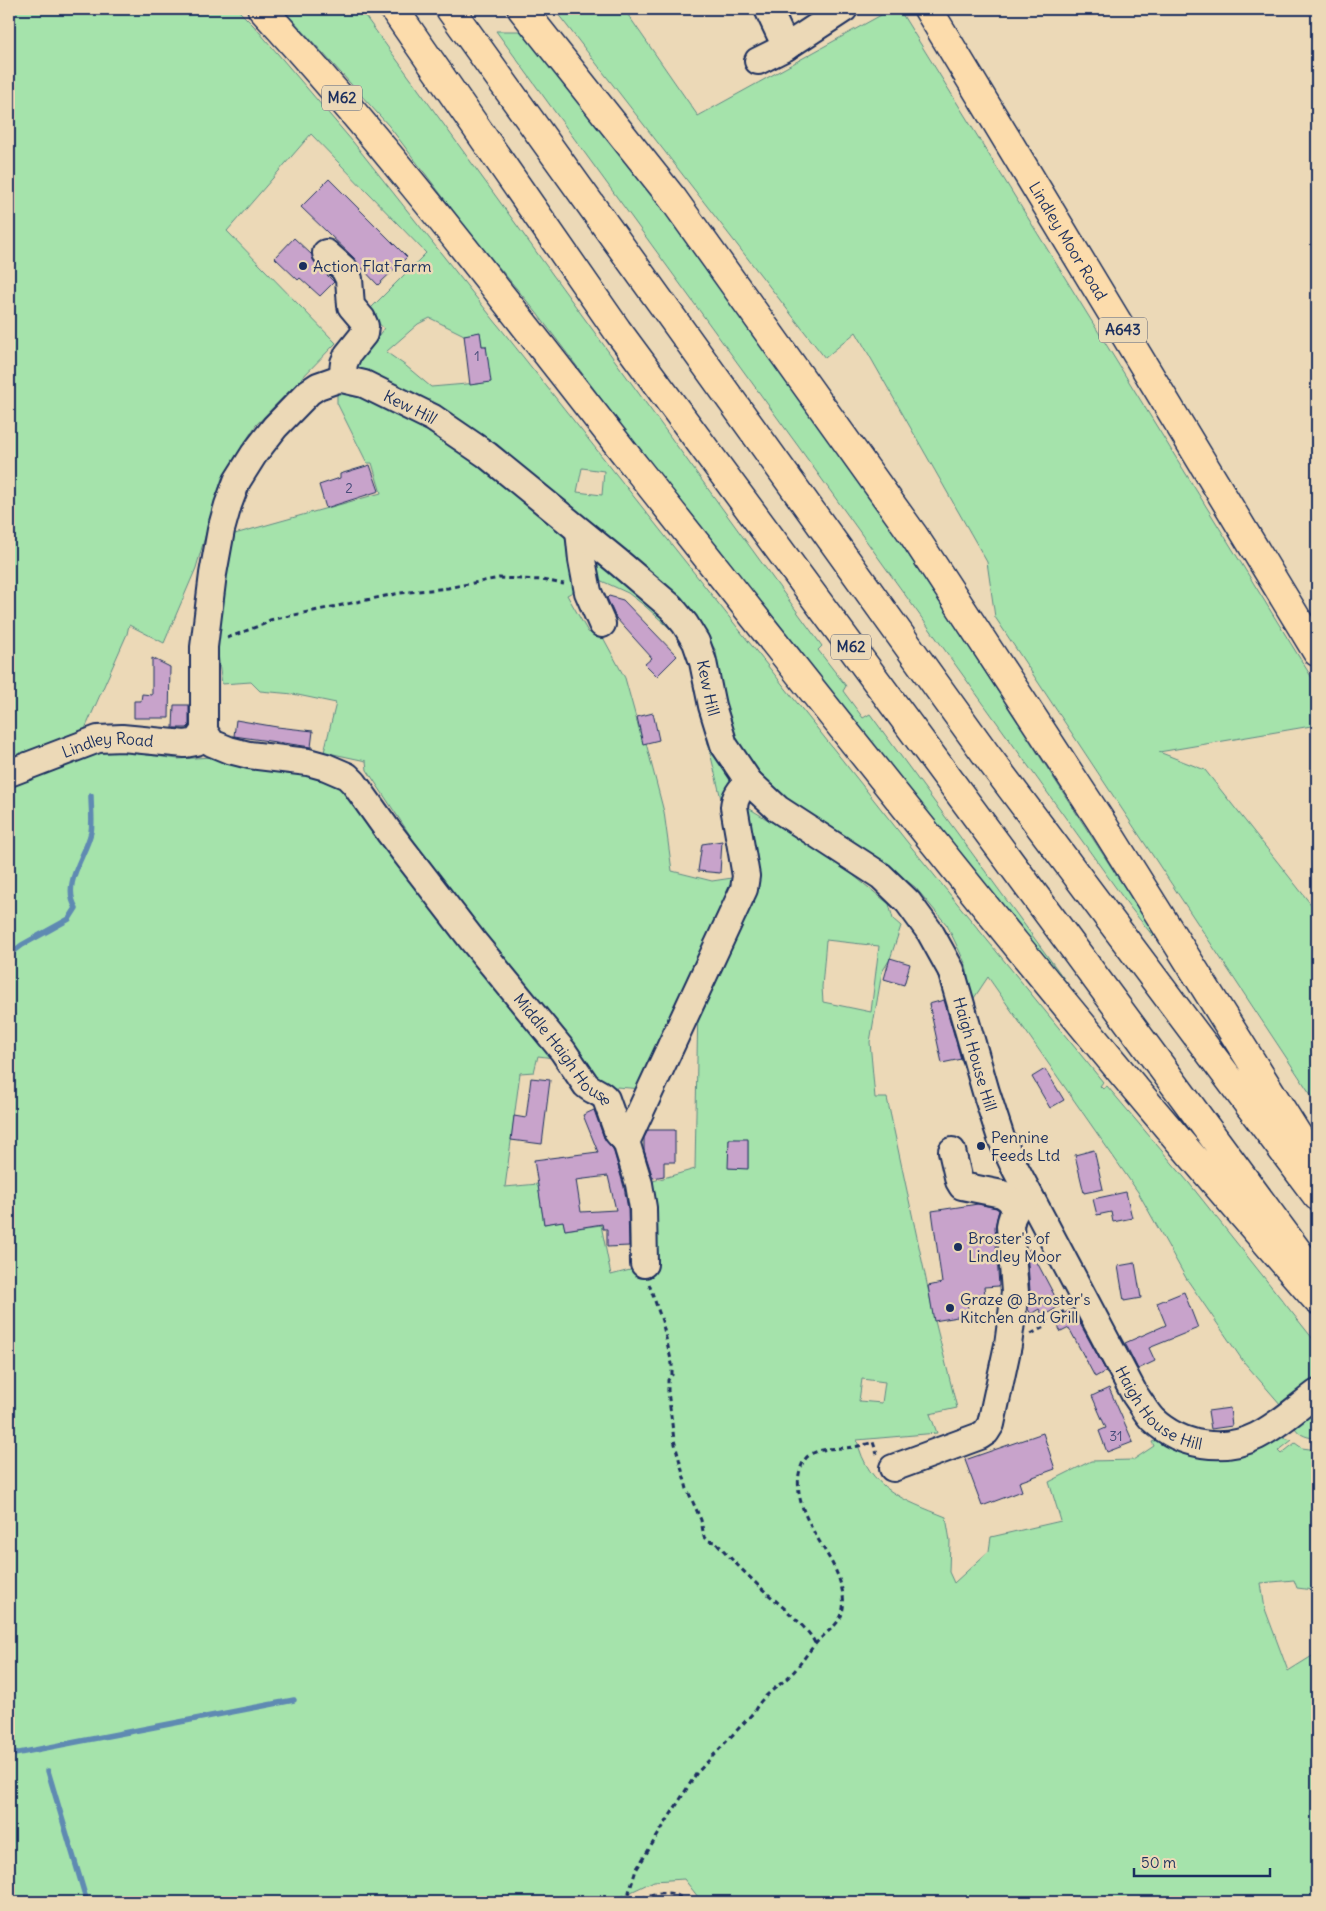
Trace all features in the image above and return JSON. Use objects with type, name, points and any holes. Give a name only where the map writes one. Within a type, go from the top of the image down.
[{"type":"main road","name":"M62","points":[[262,9],[347,104],[418,191],[749,610],[1013,939],[1222,1193],[1317,1300]]},
{"type":"main road","name":"M62","points":[[394,9],[617,330],[1317,1278]]},
{"type":"main road","name":"M62","points":[[450,9],[985,754],[1317,1196]]},
{"type":"main road","points":[[522,9],[674,199],[914,536],[1105,829],[1317,1166]]},
{"type":"main road","name":"Lindley Moor Road","points":[[928,9],[1316,649]]},
{"type":"street","points":[[768,9],[786,46]]},
{"type":"street","points":[[758,61],[786,46],[844,9]]},
{"type":"street","points":[[204,731],[204,648],[211,582],[221,530],[237,481],[244,467],[274,427],[309,392],[327,382],[342,379],[344,363],[348,354],[364,334],[365,326],[362,319],[351,306],[349,279],[344,269],[326,253]]},
{"type":"street","name":"Kew Hill","points":[[342,379],[364,384],[444,424],[487,455],[659,596],[679,615],[704,662],[712,706],[724,745]]},
{"type":"street","points":[[579,531],[588,592],[602,624]]},
{"type":"street","name":"Lindley Road","points":[[9,772],[98,739],[122,738],[185,744],[196,742],[204,731]]},
{"type":"street","name":"Middle Haigh House","points":[[204,731],[212,743],[229,750],[326,766],[346,776],[354,783],[400,847],[473,941],[563,1051],[586,1085],[603,1094],[618,1133],[625,1138],[639,1184],[643,1208],[644,1264]]},
{"type":"street","name":"Haigh House Hill","points":[[724,745],[748,782],[778,809],[881,876],[908,902],[930,932],[951,970],[986,1092],[1023,1202],[1084,1300],[1143,1407],[1152,1418],[1178,1437],[1206,1444],[1244,1442],[1265,1432],[1317,1394]]},
{"type":"street","points":[[625,1138],[628,1138],[744,889],[746,876],[734,807],[738,792],[748,782]]},
{"type":"street","points":[[893,1468],[980,1436],[986,1432],[991,1424],[1008,1345],[1015,1292],[1010,1226],[1011,1217],[1023,1202],[1002,1194],[962,1186],[959,1181],[952,1151]]},
{"type":"path","points":[[204,648],[217,646],[230,636],[270,620],[400,593],[448,588],[499,578],[542,580],[568,585],[586,579]]},
{"type":"path","points":[[644,1264],[650,1288],[662,1321],[672,1364],[672,1375],[668,1380],[668,1390],[674,1440],[687,1489],[701,1520],[704,1537],[707,1541],[716,1542],[804,1628],[815,1644]]},
{"type":"path","points":[[1008,1345],[1044,1327],[1046,1321],[1084,1300]]},
{"type":"path","points":[[686,1902],[664,1892],[652,1894],[634,1902],[629,1892],[636,1870],[696,1774],[754,1712],[758,1704],[795,1670],[815,1644],[840,1619],[842,1613],[843,1595],[836,1570],[815,1535],[800,1502],[798,1482],[804,1460],[813,1453],[825,1449],[855,1447],[873,1442],[882,1464],[886,1468],[893,1468]]},
{"type":"green space","points":[[9,9],[237,9],[254,26],[353,142],[908,843],[1103,1082],[1100,1086],[1103,1089],[1107,1086],[1189,1183],[1317,1344],[1317,1379],[1281,1405],[1243,1361],[1186,1278],[1138,1192],[988,977],[972,1001],[966,965],[947,925],[915,887],[875,857],[774,790],[751,768],[733,735],[723,699],[716,651],[695,616],[676,594],[553,491],[476,431],[418,396],[354,369],[384,328],[366,313],[426,253],[311,134],[227,231],[336,343],[256,425],[222,478],[196,568],[164,643],[129,625],[127,634],[85,729],[9,760]],"holes":[[[430,318],[464,335],[480,333],[482,346],[486,346],[490,382],[431,387],[386,352],[418,324]],[[582,468],[604,471],[602,495],[577,492]]]},
{"type":"green space","points":[[283,9],[360,9],[822,646],[818,650],[846,686],[843,691],[863,718],[870,714],[1106,1036],[1041,960],[913,793],[823,683],[800,650],[624,429],[536,312],[468,230],[389,126]]},
{"type":"green space","points":[[507,9],[514,9],[592,111],[707,266],[819,423],[905,549],[1154,933],[1153,936],[1129,906],[496,31],[521,31],[521,24]]},
{"type":"green space","points":[[554,9],[624,9],[698,116],[892,9],[899,9],[1317,686],[1317,725],[1159,752],[1205,770],[1317,912],[1317,1104],[995,617],[987,562],[856,332],[825,358]]},
{"type":"green space","points":[[337,394],[357,394],[411,421],[466,456],[503,483],[569,537],[580,588],[567,595],[588,632],[591,633],[599,630],[625,678],[643,743],[646,743],[664,812],[672,871],[712,881],[739,877],[644,1089],[602,1086],[449,894],[367,770],[366,761],[324,752],[336,703],[293,694],[260,691],[251,682],[222,684],[217,646],[223,585],[231,535],[381,493],[372,463],[367,463],[337,403]]},
{"type":"green space","points":[[589,549],[657,604],[687,644],[628,593],[593,577]]},
{"type":"green space","points":[[706,735],[715,755],[733,783],[729,833]]},
{"type":"green space","points":[[103,749],[178,759],[212,757],[338,782],[554,1058],[538,1056],[534,1072],[520,1073],[505,1187],[538,1184],[544,1224],[563,1221],[565,1230],[601,1225],[611,1275],[630,1270],[639,1264],[653,1181],[695,1169],[698,1004],[757,887],[745,806],[833,859],[889,904],[893,919],[901,926],[890,959],[882,972],[870,1042],[875,1098],[887,1098],[935,1321],[957,1408],[930,1414],[937,1433],[857,1440],[862,1457],[879,1481],[890,1490],[916,1505],[946,1517],[950,1541],[949,1572],[954,1583],[989,1551],[991,1537],[1061,1521],[1049,1482],[1091,1461],[1133,1460],[1154,1446],[1152,1442],[1159,1439],[1279,1437],[1292,1440],[1278,1451],[1281,1454],[1295,1443],[1302,1448],[1317,1450],[1317,1587],[1313,1590],[1297,1588],[1294,1580],[1261,1583],[1265,1609],[1288,1671],[1317,1653],[1317,1902],[702,1902],[684,1879],[654,1881],[610,1902],[9,1902],[9,788]],"holes":[[[826,940],[879,946],[871,1012],[823,1002],[822,987]],[[729,1139],[748,1140],[748,1168],[729,1168]],[[862,1379],[885,1382],[882,1403],[859,1401]]]},
{"type":"green space","points":[[1317,1408],[1317,1438],[1302,1435],[1295,1428],[1296,1423]]},
{"type":"building","points":[[329,179],[407,257],[378,285],[354,258],[301,207]]},
{"type":"building","name":"Action Flat Farm","points":[[294,238],[312,255],[316,264],[334,282],[320,296],[300,278],[298,280],[275,258]]},
{"type":"building","points":[[480,332],[482,346],[486,346],[491,382],[470,385],[464,335]]},
{"type":"building","points":[[370,465],[379,491],[326,508],[319,485],[340,478],[340,474]]},
{"type":"building","points":[[609,596],[623,600],[677,656],[657,676],[645,664],[652,658],[616,618],[607,598]]},
{"type":"building","points":[[152,658],[170,667],[169,718],[134,718],[134,701],[141,701],[142,694],[152,695]]},
{"type":"building","points":[[174,705],[189,705],[189,726],[187,728],[173,728]]},
{"type":"building","points":[[653,713],[659,740],[643,744],[637,717]]},
{"type":"building","points":[[236,720],[313,731],[311,747],[234,736]]},
{"type":"building","points":[[722,841],[720,873],[698,871],[702,844]]},
{"type":"building","points":[[890,958],[910,964],[904,985],[884,979]]},
{"type":"building","points":[[944,1000],[961,1059],[942,1063],[929,1004]]},
{"type":"building","points":[[1045,1069],[1064,1100],[1050,1108],[1032,1077]]},
{"type":"building","points":[[531,1078],[550,1080],[542,1144],[511,1140],[514,1116],[526,1118]]},
{"type":"building","points":[[594,1110],[604,1138],[613,1149],[628,1209],[629,1246],[607,1247],[607,1229],[603,1229],[602,1224],[565,1230],[563,1221],[544,1224],[534,1160],[598,1152],[583,1115]],"holes":[[[608,1176],[616,1210],[581,1212],[576,1180]]]},
{"type":"building","points":[[648,1130],[675,1130],[675,1162],[664,1162],[664,1176],[653,1178],[644,1150],[644,1138]]},
{"type":"building","points":[[729,1139],[748,1139],[748,1169],[728,1168]]},
{"type":"building","points":[[1094,1150],[1103,1189],[1084,1193],[1075,1155]]},
{"type":"building","points":[[1126,1192],[1132,1218],[1113,1222],[1111,1212],[1097,1215],[1093,1199]]},
{"type":"building","name":"Broster's of Lindley Moor","points":[[978,1204],[999,1210],[995,1227],[999,1286],[984,1287],[985,1295],[966,1298],[969,1315],[934,1321],[928,1286],[942,1283],[932,1211]]},
{"type":"building","points":[[1030,1249],[1060,1306],[1043,1316],[1039,1309],[1031,1314],[1028,1309],[1030,1291],[1027,1251]]},
{"type":"building","points":[[1135,1263],[1141,1298],[1124,1301],[1118,1266]]},
{"type":"building","points":[[1184,1292],[1198,1328],[1149,1348],[1155,1361],[1138,1369],[1125,1343],[1166,1325],[1157,1303]]},
{"type":"building","points":[[1072,1309],[1106,1371],[1095,1377],[1069,1328],[1061,1332],[1054,1319]]},
{"type":"building","points":[[1109,1388],[1133,1442],[1107,1452],[1099,1431],[1106,1428],[1092,1396]]},
{"type":"building","points":[[1230,1408],[1232,1426],[1211,1429],[1208,1411]]},
{"type":"building","points":[[1043,1433],[1055,1469],[1019,1482],[1022,1491],[982,1506],[965,1460]]},
{"type":"waterway","points":[[9,955],[22,945],[69,919],[76,908],[72,899],[71,889],[76,870],[91,832],[91,796]]},
{"type":"waterway","points":[[9,1755],[294,1700]]},
{"type":"waterway","points":[[48,1771],[87,1902]]},
{"type":"place","name":"Action Flat Farm","points":[[303,266]]},
{"type":"place","name":"Pennine Feeds Ltd","points":[[981,1146]]},
{"type":"place","name":"Broster's of Lindley Moor","points":[[958,1247]]},
{"type":"place","name":"Graze @ Broster's Kitchen and Grill","points":[[950,1308]]}]
